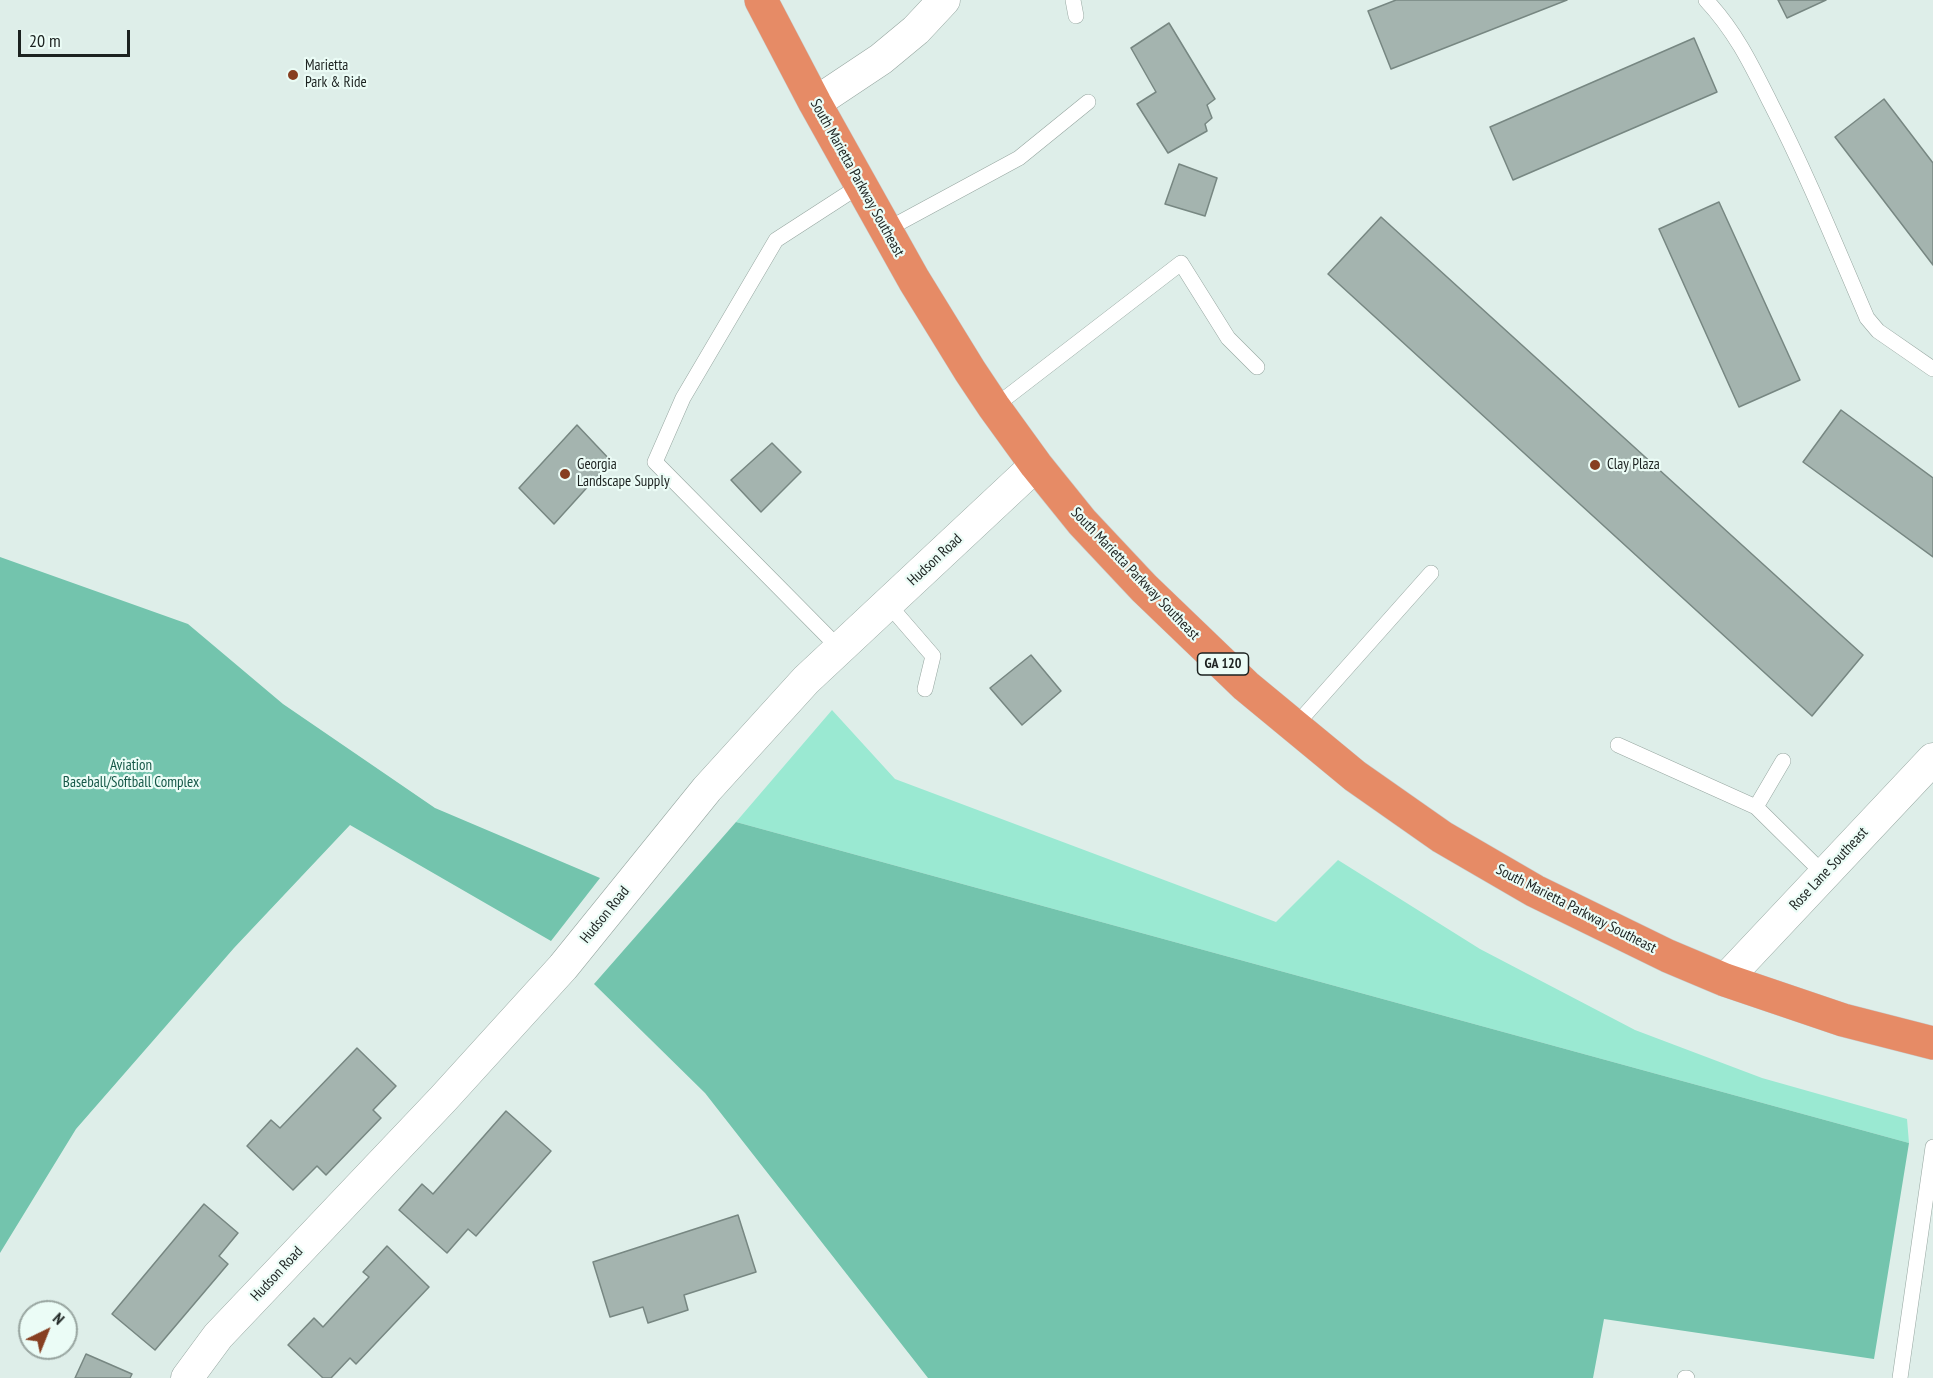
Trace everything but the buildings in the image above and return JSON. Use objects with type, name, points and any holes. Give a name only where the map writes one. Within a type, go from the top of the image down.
[{"type":"highway","name":"South Marietta Parkway Southeast","points":[[761,0],[815,103],[920,290],[994,407],[1036,465],[1082,522],[1144,588],[1245,686],[1356,776],[1442,837],[1535,891],[1668,956],[1725,980],[1843,1020],[1933,1043]]},
{"type":"street","points":[[815,103],[881,59],[916,30],[944,0]]},
{"type":"street","name":"Hudson Road","points":[[187,1378],[218,1336],[427,1116],[563,967],[707,789],[806,680],[1036,465]]},
{"type":"street","name":"Rose Lane Southeast","points":[[1725,980],[1933,759]]},
{"type":"lane","points":[[1073,0],[1076,16]]},
{"type":"lane","points":[[1706,0],[1729,26],[1746,52],[1802,166],[1867,318],[1878,331],[1933,369]]},
{"type":"lane","points":[[886,230],[1019,158],[1088,102]]},
{"type":"lane","points":[[840,649],[655,462],[683,398],[776,240],[861,185]]},
{"type":"lane","points":[[994,407],[1181,264],[1228,338],[1257,367]]},
{"type":"lane","points":[[1295,726],[1431,573]]},
{"type":"lane","points":[[888,604],[933,657],[925,689]]},
{"type":"lane","points":[[1618,745],[1756,807],[1824,874]]},
{"type":"lane","points":[[1756,807],[1783,761]]},
{"type":"lane","points":[[1900,1378],[1933,1147]]},
{"type":"green space","name":"Aviation Baseball/Softball Complex","points":[[0,557],[188,624],[283,704],[435,808],[600,878],[551,941],[350,825],[234,948],[76,1129],[0,1253]]},
{"type":"green space","points":[[832,710],[895,779],[1276,922],[1338,860],[1480,949],[1635,1030],[1762,1078],[1907,1119],[1909,1143],[736,822]]},
{"type":"green space","points":[[736,822],[1909,1143],[1874,1359],[1604,1319],[1593,1378],[928,1378],[705,1093],[594,984]]},
{"type":"place","name":"Marietta Park & Ride","points":[[293,75]]},
{"type":"place","name":"Clay Plaza","points":[[1595,465]]},
{"type":"place","name":"Georgia Landscape Supply","points":[[565,474]]}]
